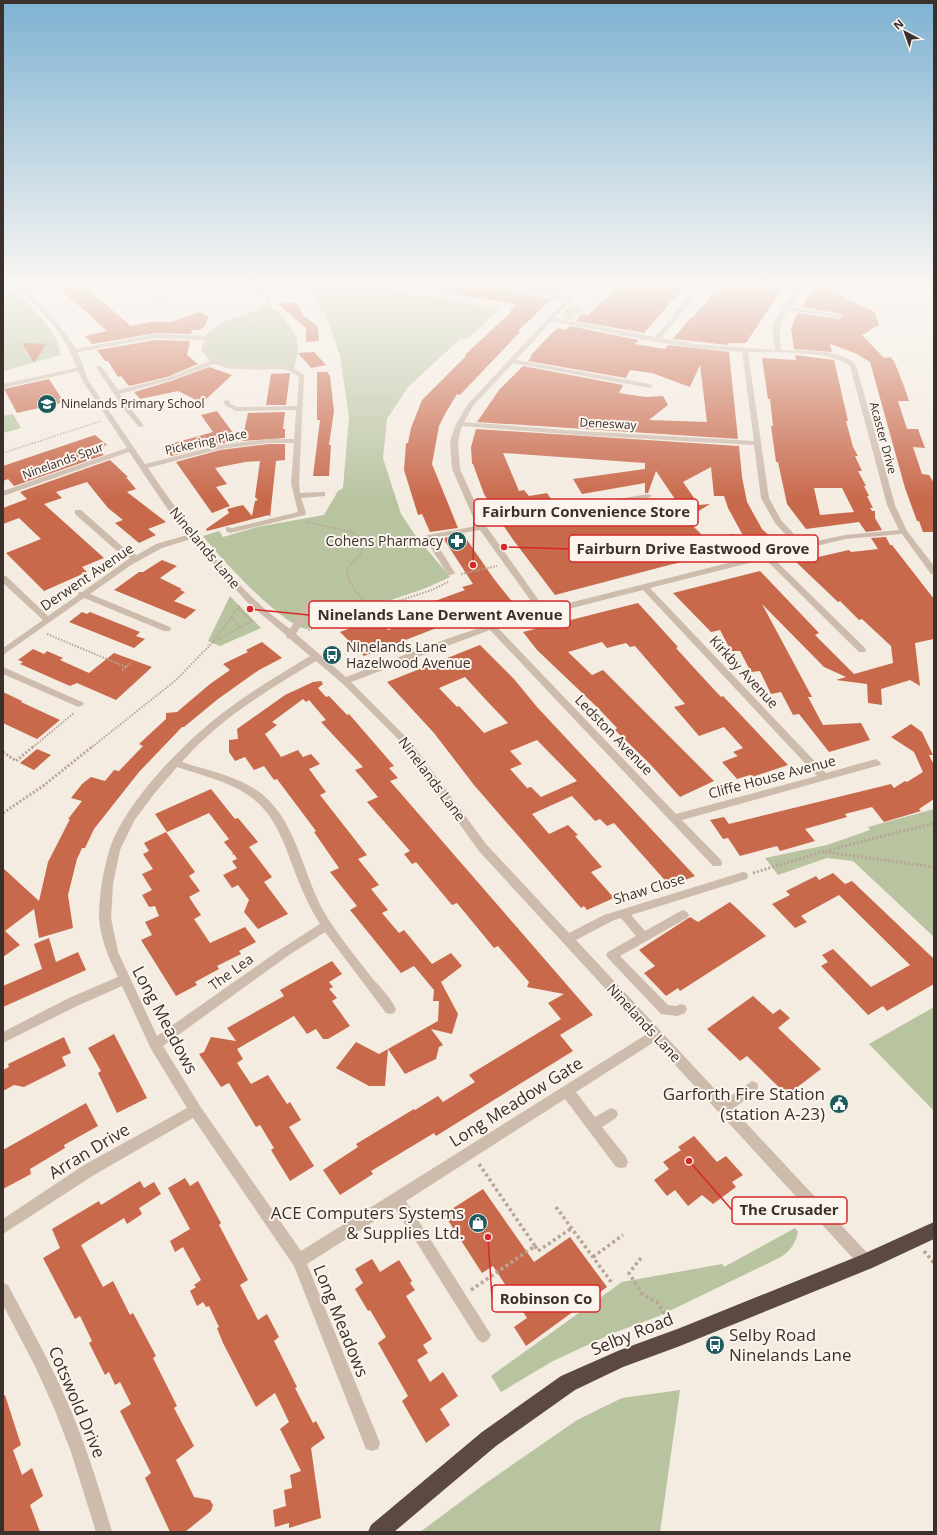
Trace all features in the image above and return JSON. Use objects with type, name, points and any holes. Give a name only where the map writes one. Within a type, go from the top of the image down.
[{"type":"highway","name":"Selby Road","points":[[378,1532],[489,1439],[568,1383],[620,1359],[680,1337],[866,1262],[934,1230]]},
{"type":"street","name":"Ninelands Lane","points":[[76,358],[80,369],[130,449],[192,536],[250,600],[290,636],[345,681],[407,743],[482,847],[866,1262]]},
{"type":"street","points":[[211,358],[215,361],[240,367],[272,367],[290,369],[298,372],[302,376],[295,483],[300,514],[230,531],[229,529]]},
{"type":"street","points":[[514,358],[470,405],[459,424],[454,441],[454,460],[456,469],[481,526],[543,612]]},
{"type":"street","points":[[746,358],[756,443],[765,498],[778,521],[801,547]]},
{"type":"street","name":"Acaster Drive","points":[[841,358],[853,365],[891,505],[904,532],[934,572]]},
{"type":"street","points":[[116,393],[169,379],[215,361]]},
{"type":"street","points":[[511,361],[650,386]]},
{"type":"street","points":[[99,367],[140,426]]},
{"type":"street","points":[[3,386],[80,369]]},
{"type":"street","points":[[226,401],[228,405],[236,410],[300,408]]},
{"type":"street","name":"Denesway","points":[[459,424],[579,433],[756,443]]},
{"type":"street","name":"Pickering Place","points":[[143,467],[220,448],[268,441],[298,441]]},
{"type":"street","name":"Ninelands Spur","points":[[3,494],[130,449]]},
{"type":"street","points":[[297,496],[322,494]]},
{"type":"street","points":[[453,576],[428,537],[648,496]]},
{"type":"street","points":[[78,512],[121,550],[136,558]]},
{"type":"street","points":[[345,681],[491,626],[543,612],[845,537],[904,532]]},
{"type":"street","name":"Derwent Avenue","points":[[3,652],[82,594],[136,558],[158,547],[192,536]]},
{"type":"street","points":[[767,556],[862,650]]},
{"type":"street","points":[[3,578],[47,619]]},
{"type":"street","name":"Kirkby Avenue","points":[[645,587],[824,777]]},
{"type":"street","points":[[82,594],[167,629]]},
{"type":"street","points":[[290,636],[311,602]]},
{"type":"street","name":"Ledston Avenue","points":[[491,626],[717,863]]},
{"type":"street","name":"Long Meadows","points":[[316,657],[264,688],[232,710],[208,730],[174,763],[150,791],[130,819],[115,850],[107,884],[105,918],[112,952],[155,1045],[195,1110],[298,1261],[372,1443]]},
{"type":"street","points":[[3,670],[79,704]]},
{"type":"street","points":[[174,763],[243,787],[268,806],[279,822],[306,889],[327,925],[390,1009]]},
{"type":"street","name":"Cliffe House Avenue","points":[[675,818],[876,763]]},
{"type":"street","name":"Shaw Close","points":[[568,939],[608,918],[743,876]]},
{"type":"street","points":[[623,913],[643,937]]},
{"type":"street","points":[[682,1009],[677,1012],[665,1010],[612,955],[683,915]]},
{"type":"street","name":"The Lea","points":[[155,1045],[285,952],[327,925]]},
{"type":"street","points":[[3,1038],[73,1002],[124,980]]},
{"type":"street","name":"Long Meadow Gate","points":[[298,1261],[655,1035]]},
{"type":"street","points":[[724,1108],[752,1087]]},
{"type":"street","points":[[567,1091],[621,1162]]},
{"type":"street","name":"Arran Drive","points":[[3,1227],[89,1170],[195,1110]]},
{"type":"street","points":[[593,1125],[611,1114]]},
{"type":"street","points":[[397,1199],[483,1335]]},
{"type":"street","name":"Cotswold Drive","points":[[3,1290],[40,1360],[60,1404],[79,1450],[104,1532]]},
{"type":"path","points":[[258,358],[272,367]]},
{"type":"path","points":[[3,453],[110,418]]},
{"type":"path","points":[[300,514],[308,523],[353,532],[360,537],[362,541],[361,551],[348,568],[346,578],[349,585],[364,600]]},
{"type":"path","points":[[290,636],[432,590],[453,576],[508,564]]},
{"type":"path","points":[[3,813],[44,786],[176,680],[213,642],[238,608],[250,600]]},
{"type":"path","points":[[213,642],[252,621],[238,608]]},
{"type":"path","points":[[230,617],[241,627]]},
{"type":"path","points":[[35,628],[126,667]]},
{"type":"path","points":[[122,670],[132,662]]},
{"type":"path","points":[[3,752],[16,761],[77,711],[79,704]]},
{"type":"path","points":[[743,876],[822,852],[934,823]]},
{"type":"path","points":[[822,852],[934,867]]},
{"type":"path","points":[[471,1152],[538,1250],[572,1228]]},
{"type":"path","points":[[556,1207],[612,1283]]},
{"type":"path","points":[[593,1257],[623,1235]]},
{"type":"path","points":[[459,1298],[535,1246]]},
{"type":"path","points":[[641,1258],[630,1273],[642,1294],[657,1302],[680,1337]]},
{"type":"green space","points":[[3,358],[51,358],[3,371]]},
{"type":"green space","points":[[212,358],[296,358],[294,368],[259,370],[232,367],[221,364]]},
{"type":"green space","points":[[340,358],[440,358],[408,387],[387,419],[383,458],[401,514],[415,535],[450,577],[426,588],[306,629],[295,624],[267,603],[236,574],[203,536],[219,531],[223,537],[257,527],[324,515],[338,491],[343,488],[349,417]]},
{"type":"green space","points":[[13,414],[21,428],[3,433],[3,416]]},
{"type":"green space","points":[[230,596],[261,628],[220,646],[208,641]]},
{"type":"green space","points":[[934,809],[934,937],[853,861],[827,858],[778,875],[765,858],[827,845],[870,830],[868,827]]},
{"type":"green space","points":[[934,1007],[934,1111],[869,1044]]},
{"type":"green space","points":[[795,1228],[798,1232],[794,1243],[781,1257],[659,1316],[611,1334],[553,1361],[501,1392],[491,1376],[622,1282],[722,1264],[724,1267]]},
{"type":"green space","points":[[680,1390],[660,1532],[420,1532],[486,1483],[577,1420],[622,1398]]},
{"type":"building","points":[[31,358],[37,358],[34,363]]},
{"type":"building","points":[[103,358],[190,358],[198,364],[167,377],[129,386],[121,376],[118,377],[108,361],[105,361]]},
{"type":"building","points":[[302,358],[319,358],[326,365],[311,368]]},
{"type":"building","points":[[464,358],[496,358],[460,395],[457,394],[439,426],[432,464],[458,528],[430,532],[422,514],[418,515],[404,470],[406,443],[408,443],[411,428],[422,400]]},
{"type":"building","points":[[531,358],[730,358],[738,439],[477,422],[499,390],[523,366],[623,385],[619,393],[646,397],[663,396],[668,405],[649,420],[707,422],[700,365],[690,387],[652,373],[630,370],[626,378],[528,361]]},
{"type":"building","points":[[762,358],[796,360],[796,358],[816,358],[834,360],[848,421],[846,421],[853,447],[858,456],[855,456],[862,471],[858,471],[866,486],[864,486],[869,496],[867,496],[873,508],[870,508],[872,511],[875,511],[875,518],[882,530],[866,532],[859,522],[806,529],[787,504],[778,462],[776,462],[771,426],[773,426],[770,399],[768,399]],"holes":[[[814,488],[842,488],[854,512],[820,515]]]},
{"type":"building","points":[[863,358],[891,358],[894,361],[904,386],[909,401],[898,401],[907,429],[918,429],[925,448],[913,447],[922,474],[929,475],[934,483],[934,532],[923,532],[919,521],[917,521],[905,488],[870,362]]},
{"type":"building","points":[[209,367],[232,375],[202,403],[178,391],[140,399],[134,392],[171,381]]},
{"type":"building","points":[[317,372],[327,372],[330,376],[334,411],[329,445],[331,445],[329,476],[313,476],[320,420],[317,420]]},
{"type":"building","points":[[290,373],[286,405],[266,405],[271,374]]},
{"type":"building","points":[[49,379],[62,399],[59,399],[61,403],[17,413],[4,389]]},
{"type":"building","points":[[217,411],[239,441],[171,456],[164,446],[213,432],[201,415]]},
{"type":"building","points":[[285,412],[283,429],[285,429],[285,438],[242,441],[248,413]]},
{"type":"building","points":[[476,429],[739,446],[742,477],[747,502],[762,529],[772,538],[740,547],[742,549],[669,565],[555,595],[503,525],[562,514],[567,522],[621,514],[623,517],[681,508],[656,471],[648,493],[645,493],[645,483],[582,494],[573,479],[645,469],[645,463],[503,453],[519,491],[524,490],[529,496],[547,493],[557,508],[499,518],[484,494],[472,464],[471,447]],"holes":[[[711,467],[714,496],[724,496],[728,508],[746,541],[732,534],[707,540],[686,519],[710,504],[699,505],[683,482]]]},
{"type":"building","points":[[95,435],[107,445],[97,449],[104,455],[14,486],[8,479],[3,481],[3,466]]},
{"type":"building","points":[[268,444],[285,444],[285,460],[276,461],[270,517],[269,515],[207,531],[206,529],[229,513],[227,509],[243,505],[252,516],[255,501],[258,500],[255,497],[260,461],[245,462],[215,468],[227,484],[216,487],[230,506],[212,513],[176,462],[220,450]]},
{"type":"building","points":[[110,460],[128,477],[126,477],[136,489],[127,492],[166,522],[148,529],[156,535],[139,543],[115,523],[123,520],[108,508],[87,482],[56,492],[62,498],[44,504],[104,558],[82,567],[87,572],[44,591],[6,553],[41,539],[19,518],[3,524],[3,508],[27,499],[20,492]]},
{"type":"building","points":[[462,535],[514,604],[485,611],[452,622],[364,656],[340,632],[361,624],[359,621],[374,615],[388,630],[424,616],[416,608],[465,590],[462,587],[473,584],[443,538]]},
{"type":"building","points":[[886,537],[890,545],[892,545],[934,599],[934,639],[915,643],[920,686],[910,680],[881,689],[882,705],[868,703],[867,684],[836,680],[846,677],[824,667],[762,604],[812,697],[808,697],[823,725],[861,723],[870,740],[829,752],[799,714],[793,715],[781,692],[771,694],[760,671],[751,672],[740,651],[731,651],[720,630],[711,632],[673,593],[760,571],[819,633],[815,635],[854,674],[893,663],[891,646],[862,619],[859,620],[840,601],[838,602],[796,562],[849,550],[851,552],[878,549],[871,538]]},
{"type":"building","points":[[162,560],[177,566],[160,578],[185,592],[174,601],[196,610],[185,619],[114,590],[139,572],[143,572]]},
{"type":"building","points":[[638,603],[678,647],[676,648],[695,669],[721,697],[723,696],[788,765],[752,777],[750,775],[737,779],[722,762],[738,756],[733,752],[743,748],[724,727],[699,736],[674,707],[685,704],[635,646],[630,647],[626,643],[607,648],[602,642],[568,652],[592,675],[603,670],[714,781],[680,797],[650,764],[615,730],[617,728],[598,708],[537,650],[523,632]]},
{"type":"building","points":[[82,612],[87,614],[90,612],[140,632],[136,636],[145,639],[134,648],[69,622]]},
{"type":"building","points":[[262,642],[282,658],[259,670],[182,727],[139,772],[94,829],[85,848],[82,848],[77,859],[68,895],[73,928],[39,938],[34,909],[5,931],[20,945],[3,957],[3,868],[39,901],[48,862],[70,819],[68,819],[82,801],[71,798],[82,784],[91,777],[105,781],[114,770],[119,771],[143,746],[139,744],[166,719],[166,713],[177,712],[210,684],[230,670],[223,664],[248,652],[246,650]]},
{"type":"building","points":[[480,645],[514,679],[537,707],[695,876],[670,886],[614,823],[607,826],[600,819],[595,821],[572,796],[532,814],[549,834],[568,825],[578,835],[575,836],[602,867],[591,872],[614,898],[587,910],[584,906],[581,908],[474,785],[434,733],[387,682]],"holes":[[[465,677],[487,701],[508,723],[484,733],[459,706],[457,707],[439,688]],[[537,740],[577,781],[541,797],[531,787],[527,788],[510,769],[522,764],[510,751]]]},
{"type":"building","points":[[33,649],[44,654],[47,651],[63,658],[60,660],[89,673],[114,653],[152,667],[116,700],[77,683],[70,686],[20,664],[23,662],[18,660]]},
{"type":"building","points":[[321,681],[323,684],[318,688],[326,697],[329,696],[347,715],[349,714],[394,766],[389,768],[398,778],[390,781],[593,1015],[560,1035],[573,1051],[436,1136],[434,1133],[371,1171],[373,1174],[340,1195],[323,1170],[358,1147],[356,1144],[414,1109],[415,1110],[438,1096],[443,1102],[475,1082],[469,1075],[561,1019],[548,1003],[564,994],[527,987],[529,982],[498,946],[494,948],[457,903],[452,905],[416,862],[412,864],[404,854],[410,851],[367,802],[378,797],[355,770],[363,767],[321,722],[326,720],[309,700],[306,702],[303,699],[272,722],[277,725],[265,734],[281,757],[298,750],[303,757],[311,754],[320,764],[309,769],[326,792],[320,795],[367,855],[358,859],[379,885],[371,889],[388,910],[382,913],[399,933],[404,930],[432,964],[451,953],[462,966],[441,982],[458,1014],[452,1034],[431,1029],[443,1045],[439,1047],[436,1059],[405,1074],[388,1049],[385,1086],[369,1086],[336,1068],[356,1042],[379,1054],[438,1021],[439,1001],[433,1001],[434,990],[414,966],[401,973],[350,910],[357,906],[330,872],[339,868],[314,832],[316,831],[277,779],[274,780],[264,766],[254,770],[245,757],[235,761],[229,752],[229,740],[238,739],[237,729],[285,695],[313,682]]},
{"type":"building","points":[[3,692],[60,720],[37,739],[3,723]]},
{"type":"building","points":[[911,724],[922,732],[933,755],[929,755],[934,765],[934,799],[919,809],[921,811],[884,822],[872,807],[845,814],[847,817],[805,829],[815,841],[780,851],[777,846],[740,856],[728,838],[723,839],[710,820],[724,817],[729,824],[891,784],[894,788],[905,781],[907,782],[923,772],[914,752],[891,737]]},
{"type":"building","points":[[37,749],[51,755],[34,770],[20,763]]},
{"type":"building","points":[[211,789],[235,819],[238,818],[258,842],[249,847],[272,877],[264,882],[288,914],[258,929],[244,912],[249,900],[238,885],[232,888],[223,875],[237,868],[232,861],[237,859],[234,854],[232,855],[233,853],[224,842],[229,839],[209,813],[167,832],[155,814]]},
{"type":"building","points":[[166,832],[195,872],[189,876],[200,891],[189,897],[201,915],[194,919],[210,943],[245,927],[256,942],[239,951],[241,954],[217,966],[219,969],[195,982],[197,985],[176,996],[141,940],[152,935],[145,922],[159,916],[155,906],[149,907],[142,895],[152,890],[142,874],[153,869],[143,854],[149,851],[144,843]]},
{"type":"building","points":[[833,873],[845,884],[852,881],[934,959],[934,984],[887,1011],[883,1006],[868,1015],[821,966],[828,962],[822,955],[833,949],[871,987],[910,965],[839,895],[801,916],[807,922],[795,928],[772,904],[790,895],[786,891],[816,876],[819,880]]},
{"type":"building","points":[[730,902],[766,936],[680,991],[678,988],[666,996],[644,973],[655,966],[639,950],[690,917],[698,922]]},
{"type":"building","points":[[49,938],[56,962],[78,952],[86,970],[3,1007],[3,986],[42,969],[34,944]]},
{"type":"building","points":[[332,961],[342,974],[329,982],[333,987],[329,989],[337,998],[332,1001],[350,1026],[328,1039],[323,1039],[316,1029],[307,1034],[294,1016],[237,1049],[243,1059],[237,1063],[251,1084],[268,1075],[287,1104],[290,1102],[301,1120],[289,1127],[314,1166],[290,1181],[271,1150],[274,1148],[260,1125],[256,1127],[229,1083],[221,1087],[199,1054],[204,1052],[211,1037],[236,1041],[227,1028],[284,996],[280,990]]},
{"type":"building","points":[[753,996],[773,1014],[780,1009],[790,1018],[778,1028],[821,1069],[787,1095],[747,1056],[740,1061],[707,1029]]},
{"type":"building","points":[[114,1034],[147,1098],[117,1113],[98,1073],[101,1071],[88,1048]]},
{"type":"building","points":[[64,1037],[71,1053],[62,1057],[66,1066],[24,1087],[14,1085],[3,1091],[3,1070],[9,1067],[8,1064]]},
{"type":"building","points":[[86,1103],[98,1126],[64,1145],[65,1148],[30,1169],[31,1174],[3,1189],[3,1150]]},
{"type":"building","points":[[694,1136],[717,1162],[726,1156],[743,1175],[732,1182],[736,1187],[713,1204],[702,1195],[688,1206],[675,1190],[667,1196],[654,1180],[669,1169],[663,1162],[681,1150],[678,1147]]},
{"type":"building","points":[[185,1178],[190,1186],[198,1181],[221,1223],[219,1225],[248,1280],[240,1285],[258,1320],[267,1314],[279,1337],[274,1341],[297,1387],[295,1388],[313,1423],[316,1421],[325,1438],[311,1448],[321,1518],[289,1528],[289,1523],[275,1527],[273,1510],[286,1506],[284,1490],[292,1488],[290,1475],[301,1471],[280,1429],[289,1422],[275,1393],[256,1407],[223,1343],[217,1328],[219,1327],[209,1306],[206,1307],[203,1302],[197,1306],[190,1291],[196,1287],[194,1285],[201,1280],[183,1247],[175,1252],[170,1241],[190,1229],[168,1188]]},
{"type":"building","points":[[140,1181],[144,1188],[154,1182],[161,1194],[139,1208],[142,1214],[127,1224],[124,1218],[81,1245],[103,1287],[113,1281],[130,1315],[133,1313],[156,1356],[153,1358],[177,1406],[174,1408],[194,1446],[176,1460],[194,1497],[210,1500],[213,1505],[211,1511],[185,1532],[170,1532],[145,1478],[151,1473],[120,1411],[131,1404],[120,1382],[115,1385],[109,1372],[105,1375],[89,1343],[92,1341],[80,1316],[75,1319],[43,1258],[60,1248],[52,1229],[99,1201],[101,1205]]},
{"type":"building","points":[[483,1189],[534,1262],[570,1237],[607,1287],[526,1346],[514,1327],[527,1318],[493,1266],[482,1273],[444,1214]]},
{"type":"building","points":[[372,1259],[380,1272],[399,1260],[412,1281],[410,1283],[415,1290],[406,1296],[432,1339],[423,1345],[428,1353],[417,1360],[430,1382],[443,1372],[458,1396],[440,1409],[450,1425],[426,1443],[402,1401],[408,1396],[378,1343],[386,1337],[370,1310],[368,1311],[355,1289],[363,1283],[355,1269]]},
{"type":"building","points":[[5,1395],[21,1445],[13,1450],[22,1475],[32,1468],[43,1496],[30,1505],[40,1532],[3,1532],[3,1396]]},
{"type":"place","name":"Ninelands Primary School","points":[[47,404]]},
{"type":"place","name":"Cohens Pharmacy","points":[[457,541]]},
{"type":"place","name":"Fairburn Drive Eastwood Grove","points":[[504,547]]},
{"type":"place","name":"Fairburn Convenience Store","points":[[473,565]]},
{"type":"place","name":"Ninelands Lane Derwent Avenue","points":[[250,609]]},
{"type":"place","name":"Ninelands Lane Hazelwood Avenue","points":[[332,655]]},
{"type":"place","name":"Garforth Fire Station (station A-23)","points":[[839,1104]]},
{"type":"place","name":"The Crusader","points":[[689,1161]]},
{"type":"place","name":"ACE Computers Systems & Supplies Ltd.","points":[[478,1223]]},
{"type":"place","name":"Robinson Co","points":[[488,1237]]},
{"type":"place","name":"Selby Road Ninelands Lane","points":[[715,1345]]}]
